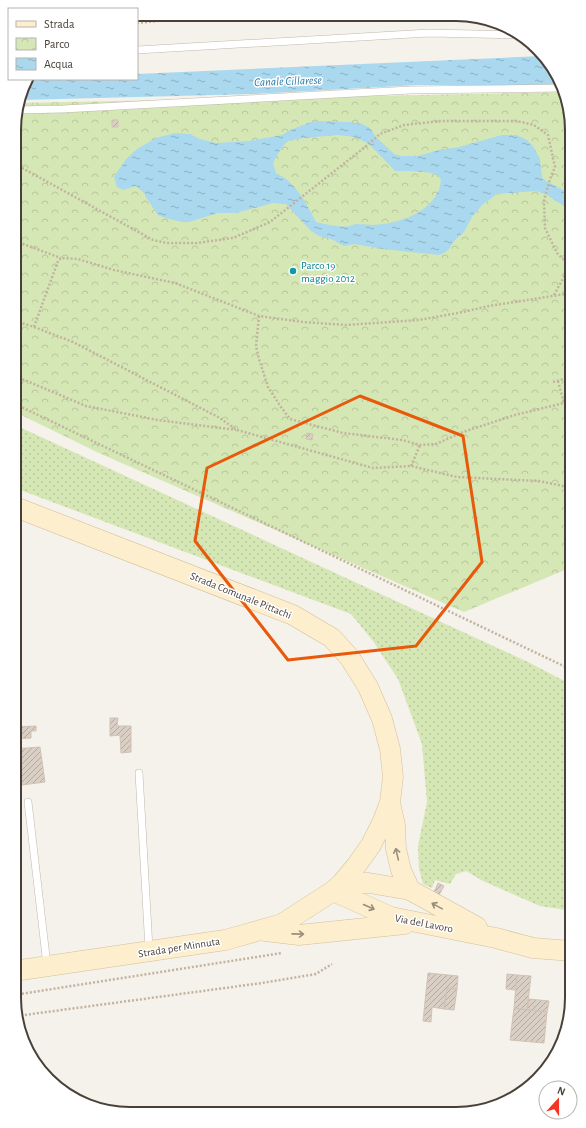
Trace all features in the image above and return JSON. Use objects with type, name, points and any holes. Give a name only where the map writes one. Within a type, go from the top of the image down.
[{"type":"street","name":"Strada Comunale Pittachi","points":[[21,510],[293,615],[332,638],[350,658],[368,687],[382,719],[390,749],[393,777],[390,802],[383,821],[371,845],[338,887]]},
{"type":"street","points":[[390,802],[396,849],[401,870],[410,890]]},
{"type":"street","points":[[338,887],[370,883],[410,890],[496,938],[533,948],[565,950]]},
{"type":"street","name":"Strada per Minnuta","points":[[21,970],[225,940],[282,924],[338,887]]},
{"type":"street","name":"Via del Lavoro","points":[[338,887],[391,917],[496,938]]},
{"type":"street","points":[[260,930],[299,935],[424,923]]},
{"type":"lane","points":[[138,50],[429,33],[509,35]]},
{"type":"lane","points":[[23,110],[402,91],[556,88]]},
{"type":"lane","points":[[139,774],[150,951]]},
{"type":"lane","points":[[28,802],[47,966]]},
{"type":"path","points":[[138,23],[158,21]]},
{"type":"path","points":[[21,167],[152,240],[167,243],[197,243],[233,238],[270,222],[380,134],[404,125],[442,121],[516,120],[534,125],[548,135],[555,167],[544,200],[546,228],[557,253],[565,261]]},
{"type":"path","points":[[21,243],[61,258],[78,259],[114,270],[174,283],[259,316],[303,322],[346,325],[419,320],[489,306],[565,294]]},
{"type":"path","points":[[34,327],[58,261],[61,258]]},
{"type":"path","points":[[554,295],[565,275]]},
{"type":"path","points":[[259,316],[256,346],[259,359],[268,387],[281,407],[290,419],[343,433],[402,440],[420,445],[436,444],[463,432],[515,415],[564,403],[558,381]]},
{"type":"path","points":[[21,323],[73,342],[218,416],[237,430]]},
{"type":"path","points":[[21,379],[86,406],[158,420],[237,430],[373,468],[411,466],[457,477],[539,481],[565,486]]},
{"type":"path","points":[[553,382],[564,379]]},
{"type":"path","points":[[21,407],[565,667]]},
{"type":"path","points":[[411,466],[420,445]]},
{"type":"path","points":[[21,994],[287,952]]},
{"type":"path","points":[[22,1015],[262,983],[316,974],[332,964]]},
{"type":"highlighted area","points":[[360,396],[463,436],[482,562],[416,646],[288,660],[195,541],[207,468]]},
{"type":"green space","name":"Parco 19 maggio 2012","points":[[558,92],[565,123],[565,570],[464,612],[101,454],[21,415],[21,130],[25,103]]},
{"type":"green space","points":[[21,428],[528,662],[565,681],[565,910],[540,906],[483,881],[466,871],[456,874],[450,884],[435,880],[432,888],[423,884],[419,869],[418,846],[427,802],[422,744],[398,679],[373,641],[351,614],[21,490]]},
{"type":"water","name":"Canale Cillarese","points":[[536,56],[547,69],[555,85],[418,85],[253,94],[26,100],[33,80],[138,80],[138,74]]},
{"type":"water","points":[[319,121],[362,124],[370,128],[376,137],[394,154],[401,156],[418,156],[439,150],[459,147],[502,135],[517,135],[527,140],[533,146],[540,159],[542,178],[565,191],[565,207],[545,194],[536,191],[497,194],[482,205],[472,217],[464,232],[455,240],[449,249],[439,255],[383,249],[354,244],[344,246],[331,239],[319,236],[311,231],[286,204],[273,203],[236,213],[218,213],[189,222],[165,218],[158,215],[145,194],[136,186],[123,190],[117,187],[114,177],[126,159],[137,149],[156,138],[175,133],[190,134],[200,139],[216,143],[249,141],[282,135],[290,130],[311,122]],"holes":[[[338,135],[355,137],[369,144],[395,171],[424,172],[438,175],[441,180],[440,188],[433,200],[419,212],[402,220],[374,225],[355,224],[350,226],[333,226],[316,222],[300,194],[290,182],[276,173],[273,163],[287,142],[303,138]]]},
{"type":"building","points":[[112,120],[118,120],[118,127],[112,127]]},
{"type":"building","points":[[307,433],[313,434],[312,440],[306,439]]},
{"type":"building","points":[[110,718],[118,718],[117,726],[131,726],[131,752],[121,753],[120,735],[110,736]]},
{"type":"building","points":[[36,726],[36,731],[31,731],[31,738],[21,739],[21,727]]},
{"type":"building","points":[[40,747],[45,782],[21,785],[21,748]]},
{"type":"building","points":[[438,883],[444,886],[439,895],[434,892]]},
{"type":"building","points":[[428,973],[458,976],[457,989],[447,988],[444,1009],[432,1007],[431,1022],[423,1021]]},
{"type":"building","points":[[507,974],[517,975],[515,990],[506,989]]},
{"type":"building","points":[[517,975],[531,976],[527,1010],[514,1008]]},
{"type":"building","points":[[447,988],[457,989],[454,1010],[444,1009]]},
{"type":"building","points":[[529,999],[549,1001],[547,1012],[527,1010]]},
{"type":"building","points":[[514,1008],[547,1012],[544,1043],[510,1040]]},
{"type":"place","name":"Parco 19 maggio 2012","points":[[293,271]]}]
